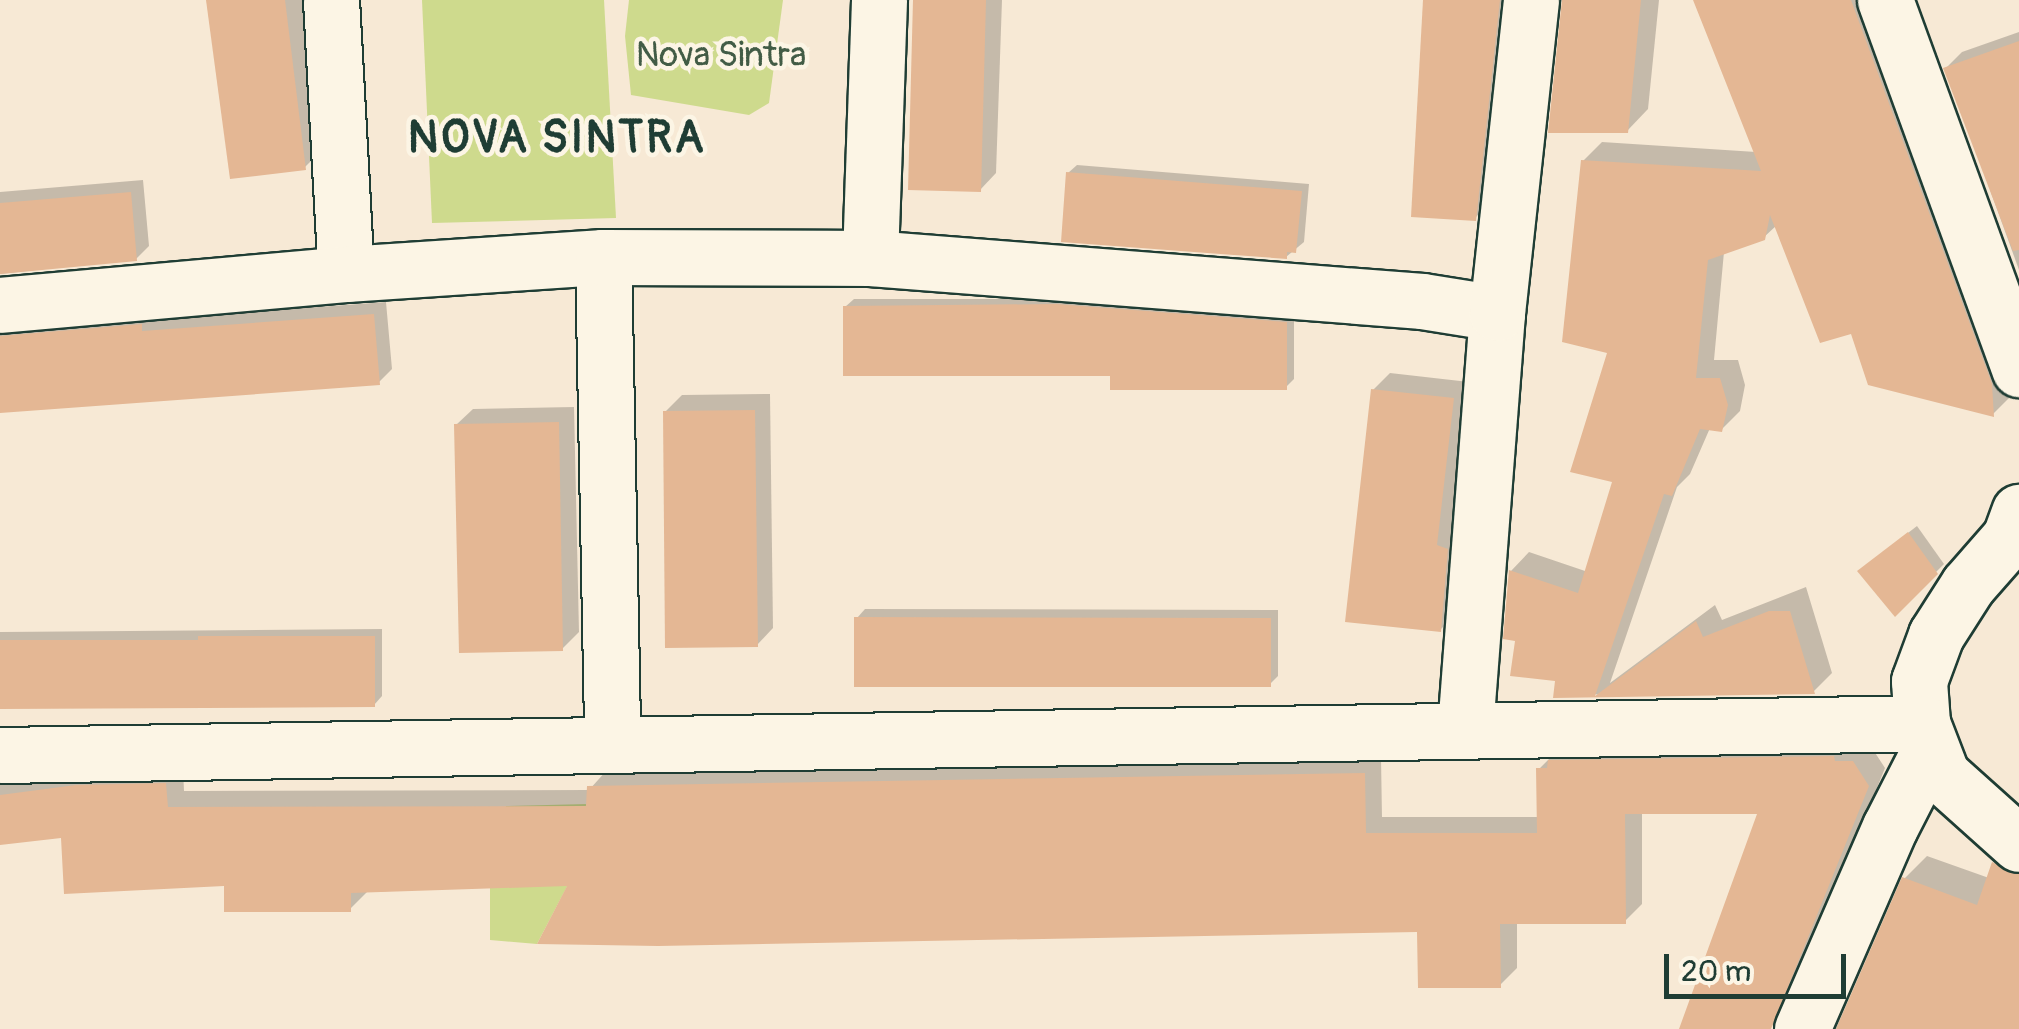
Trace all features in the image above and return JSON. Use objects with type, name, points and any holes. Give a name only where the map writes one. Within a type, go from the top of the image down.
[{"type":"street","points":[[332,0],[346,274]]},
{"type":"street","points":[[870,258],[879,0]]},
{"type":"street","points":[[1465,728],[1496,314],[1531,0]]},
{"type":"street","points":[[1885,0],[2019,370]]},
{"type":"street","points":[[603,258],[612,743]]},
{"type":"street","points":[[0,304],[346,274],[603,258],[870,258],[1422,301],[1496,314]]},
{"type":"street","points":[[2019,512],[2010,537],[1968,585],[1936,635],[1919,681],[1926,736],[1942,775],[2019,844]]},
{"type":"street","points":[[0,754],[1465,728],[1926,736]]},
{"type":"street","points":[[1802,1029],[1926,736]]},
{"type":"green space","points":[[422,0],[604,0],[616,218],[432,223]]},
{"type":"green space","name":"Nova Sintra","points":[[629,0],[783,0],[769,103],[749,115],[631,95],[625,36]]},
{"type":"green space","points":[[586,804],[584,854],[537,944],[490,940],[490,888],[506,806]]},
{"type":"building","points":[[206,0],[285,0],[306,170],[230,179]]},
{"type":"building","points":[[913,0],[986,0],[981,192],[908,190]]},
{"type":"building","points":[[1423,0],[1500,0],[1476,221],[1411,217]]},
{"type":"building","points":[[1562,0],[1641,0],[1628,133],[1548,133]]},
{"type":"building","points":[[1693,0],[1851,0],[1992,384],[1994,417],[1868,385],[1851,334],[1820,343],[1770,215],[1765,240],[1708,260],[1696,378],[1720,378],[1728,405],[1722,432],[1700,429],[1672,496],[1664,494],[1595,696],[1696,621],[1703,637],[1769,611],[1790,611],[1815,694],[1553,698],[1555,681],[1510,676],[1515,641],[1503,639],[1509,570],[1578,593],[1612,482],[1570,472],[1607,353],[1562,342],[1581,160],[1761,171]]},
{"type":"building","points":[[2019,41],[2019,250],[2013,251],[1943,68]]},
{"type":"building","points":[[1066,172],[1302,191],[1296,253],[1287,252],[1287,259],[1061,242]]},
{"type":"building","points":[[131,192],[137,261],[0,274],[0,203]]},
{"type":"building","points":[[1056,304],[1287,322],[1287,390],[1110,390],[1110,376],[843,376],[843,306]]},
{"type":"building","points":[[374,314],[380,385],[0,413],[0,336],[142,324],[142,331]]},
{"type":"building","points":[[1371,389],[1454,398],[1437,545],[1448,549],[1441,632],[1345,622]]},
{"type":"building","points":[[755,410],[758,647],[665,648],[663,411]]},
{"type":"building","points":[[559,422],[563,651],[459,653],[454,424]]},
{"type":"building","points":[[1908,532],[1938,574],[1895,617],[1857,571]]},
{"type":"building","points":[[854,617],[1271,618],[1271,687],[854,687]]},
{"type":"building","points":[[198,636],[375,636],[375,707],[0,709],[0,640],[198,640]]},
{"type":"building","points":[[1834,756],[1835,761],[1853,761],[1869,786],[1771,1029],[1679,1029],[1757,814],[1625,814],[1626,924],[1500,924],[1501,988],[1418,988],[1417,932],[658,946],[537,944],[567,886],[351,893],[351,912],[224,912],[224,886],[64,894],[61,838],[0,845],[0,795],[76,785],[166,783],[168,807],[586,806],[587,786],[1365,773],[1366,833],[1537,833],[1536,768],[1547,768],[1548,760]]},
{"type":"building","points":[[1992,862],[2019,874],[2019,1029],[1836,1029],[1902,877],[1977,905]]},
{"type":"district","name":"NOVA SINTRA","points":[[557,139]]}]
